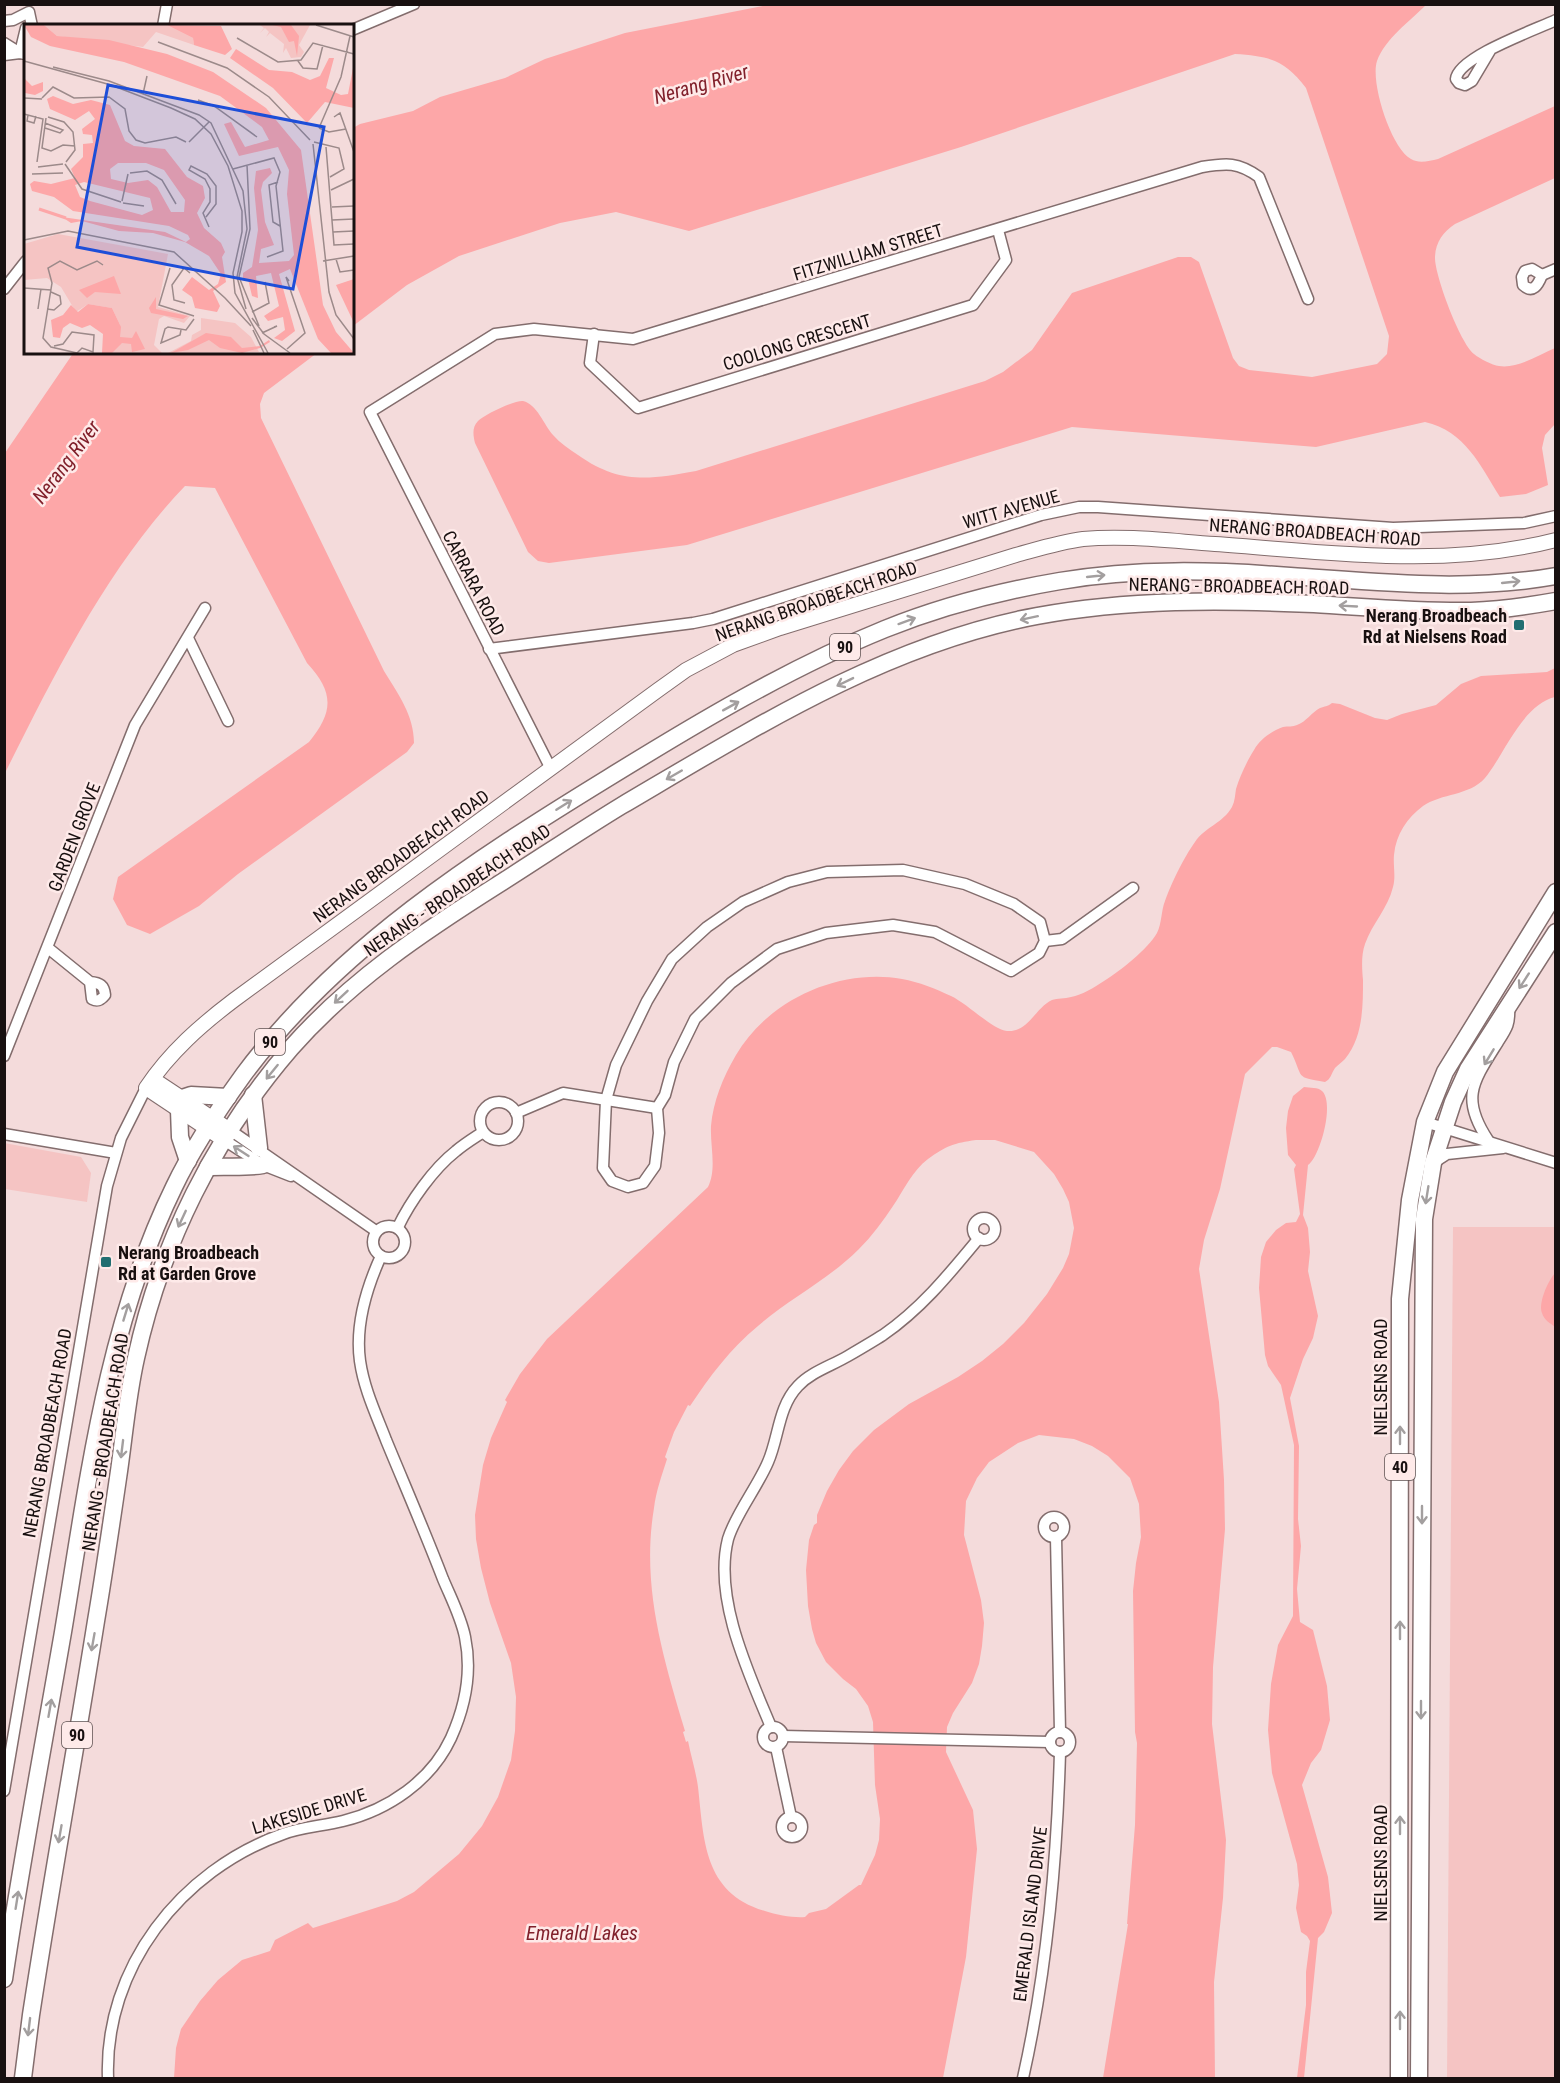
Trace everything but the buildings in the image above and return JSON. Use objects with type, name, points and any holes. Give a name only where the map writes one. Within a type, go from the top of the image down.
[{"type":"main road","name":"NERANG - BROADBEACH ROAD","points":[[4,1979],[92,1462],[118,1339],[146,1251],[188,1161],[228,1097],[270,1042],[317,992],[368,946],[460,875],[528,828],[644,755],[779,680],[888,628],[967,601],[1067,579],[1120,573],[1201,571],[1466,585],[1516,582],[1556,576]]},
{"type":"main road","name":"NERANG - BROADBEACH ROAD","points":[[23,2079],[30,2015],[96,1621],[136,1360],[150,1302],[170,1245],[208,1167],[227,1135],[253,1095],[294,1045],[340,997],[413,939],[599,819],[723,747],[823,693],[920,649],[975,631],[1072,610],[1130,604],[1267,603],[1470,611],[1556,601]]},
{"type":"main road","name":"NIELSENS ROAD","points":[[1399,2079],[1400,1299],[1410,1200],[1425,1122],[1445,1072],[1556,892]]},
{"type":"main road","name":"40","points":[[1419,2079],[1424,1219],[1433,1163],[1444,1127],[1468,1069],[1556,932]]},
{"type":"main road","points":[[188,1161],[180,1137],[181,1104],[192,1095],[228,1097]]},
{"type":"main road","points":[[253,1095],[259,1148]]},
{"type":"main road","points":[[208,1167],[245,1168],[263,1165]]},
{"type":"street","points":[[163,24],[167,4]]},
{"type":"street","points":[[354,29],[414,4]]},
{"type":"street","points":[[4,21],[13,20],[30,8]]},
{"type":"street","points":[[30,8],[32,24]]},
{"type":"street","points":[[27,24],[30,8]]},
{"type":"street","points":[[1491,49],[1556,20]]},
{"type":"street","points":[[4,43],[23,54]]},
{"type":"street","points":[[4,55],[23,54]]},
{"type":"street","name":"FITZWILLIAM STREET","points":[[370,412],[495,334],[534,329],[633,339],[1202,167],[1225,164],[1245,167],[1259,177],[1308,299]]},
{"type":"street","name":"COOLONG CRESCENT","points":[[594,334],[590,363],[638,408],[973,305],[1006,260],[998,230]]},
{"type":"street","points":[[4,289],[24,264]]},
{"type":"street","points":[[1542,275],[1556,269]]},
{"type":"street","name":"CARRARA ROAD","points":[[370,412],[551,769]]},
{"type":"street","name":"WITT AVENUE","points":[[489,649],[713,619],[1041,515],[1079,507],[1394,528],[1524,523],[1556,516]]},
{"type":"street","name":"NERANG BROADBEACH ROAD","points":[[4,1791],[8,1743],[103,1209],[116,1153],[150,1083],[178,1047],[214,1016],[686,670],[733,645],[833,611],[1056,544],[1104,538],[1127,538],[1385,557],[1423,557],[1481,554],[1556,540]]},
{"type":"street","name":"GARDEN GROVE","points":[[4,1056],[135,724],[205,608]]},
{"type":"street","points":[[188,638],[228,721]]},
{"type":"street","points":[[903,870],[966,884],[1014,904],[1040,922],[1045,941],[1039,952],[1011,970],[935,932],[893,926],[826,933],[777,949],[731,983],[695,1019],[674,1062],[664,1095],[657,1108],[659,1133],[656,1166],[643,1183],[628,1187],[612,1180],[603,1168],[606,1100],[616,1065],[647,1001],[672,959],[707,927],[743,902],[788,882],[827,872],[903,870]]},
{"type":"street","points":[[1045,941],[1062,939],[1133,888]]},
{"type":"street","points":[[48,948],[90,982]]},
{"type":"street","points":[[1488,1140],[1476,1122],[1471,1099],[1476,1079],[1510,1023],[1509,1004]]},
{"type":"street","points":[[150,1083],[227,1135],[263,1165],[297,1178]]},
{"type":"street","points":[[516,1113],[564,1093],[657,1108]]},
{"type":"street","points":[[493,1103],[507,1104],[516,1113],[517,1127],[508,1138],[495,1140],[483,1132],[480,1119],[482,1112],[493,1103]]},
{"type":"street","points":[[1425,1122],[1556,1163]]},
{"type":"street","points":[[398,1227],[417,1194],[453,1153],[483,1132]]},
{"type":"street","points":[[4,1134],[116,1153]]},
{"type":"street","points":[[227,1135],[259,1148],[297,1178],[336,1201],[376,1231]]},
{"type":"street","points":[[1433,1163],[1447,1154],[1506,1147]]},
{"type":"street","points":[[386,1225],[398,1227],[405,1237],[403,1250],[392,1258],[381,1256],[373,1244],[376,1231],[386,1225]]},
{"type":"street","points":[[771,1727],[740,1653],[730,1611],[725,1570],[729,1538],[770,1459],[783,1410],[797,1387],[813,1374],[883,1335],[908,1316],[932,1294],[979,1238]]},
{"type":"street","name":"LAKESIDE DRIVE","points":[[108,2079],[111,2035],[120,1995],[142,1949],[169,1910],[207,1874],[231,1857],[254,1845],[285,1833],[366,1814],[389,1804],[409,1790],[439,1758],[450,1741],[463,1705],[467,1661],[465,1637],[368,1396],[360,1361],[359,1341],[363,1305],[381,1256]]},
{"type":"street","points":[[1056,1537],[1060,1731]]},
{"type":"street","points":[[771,1727],[779,1729],[783,1736],[782,1742],[776,1747],[768,1746],[764,1740],[765,1732],[771,1727]]},
{"type":"street","points":[[1050,1742],[1054,1734],[1060,1731]]},
{"type":"street","points":[[1050,1742],[1053,1748],[1060,1752],[1068,1749],[1071,1742],[1068,1736],[1060,1731]]},
{"type":"street","points":[[783,1736],[1050,1742]]},
{"type":"street","points":[[776,1747],[791,1817]]},
{"type":"street","name":"EMERALD ISLAND DRIVE","points":[[1023,2079],[1036,2011],[1053,1889],[1060,1752]]},
{"type":"shaded area","points":[[4,1143],[81,1157],[91,1173],[87,1202],[5,1189]]},
{"type":"shaded area","points":[[1453,1227],[1555,1227],[1555,2078],[1447,2078]]},
{"type":"water","name":"Nerang River","points":[[768,5],[1426,5],[1386,45],[1377,61],[1376,71],[1379,98],[1384,114],[1396,142],[1411,159],[1421,162],[1438,159],[1555,106],[1555,178],[1455,224],[1440,238],[1435,258],[1449,309],[1462,337],[1474,354],[1486,362],[1506,366],[1528,361],[1555,348],[1555,424],[1545,435],[1542,448],[1548,485],[1526,494],[1500,497],[1478,462],[1461,441],[1439,426],[1425,422],[1316,447],[1072,427],[687,545],[549,563],[538,561],[528,552],[474,437],[474,428],[478,421],[500,408],[519,401],[532,406],[553,435],[565,446],[607,471],[648,478],[696,471],[985,381],[1003,372],[1032,350],[1072,293],[1178,257],[1191,257],[1199,262],[1233,358],[1239,366],[1249,370],[1312,377],[1377,364],[1387,354],[1389,336],[1306,88],[1291,71],[1275,61],[1257,56],[1235,54],[961,147],[689,231],[616,212],[560,223],[459,256],[407,285],[354,325],[354,127],[413,111],[440,97],[505,78],[545,59],[625,33]]},
{"type":"water","name":"Nerang River","points":[[73,354],[316,354],[264,393],[260,404],[261,418],[384,671],[404,705],[411,723],[414,743],[407,752],[238,874],[199,906],[150,934],[127,925],[113,899],[118,877],[309,742],[323,721],[328,702],[326,693],[316,673],[307,663],[215,488],[185,486],[157,517],[107,586],[63,660],[5,773],[5,453]]},
{"type":"water","name":"Emerald Lakes","points":[[1555,668],[1555,697],[1543,702],[1523,720],[1485,778],[1471,788],[1423,806],[1407,821],[1400,833],[1395,847],[1391,895],[1364,948],[1361,1021],[1355,1041],[1345,1059],[1325,1082],[1304,1077],[1299,1072],[1291,1052],[1272,1047],[1245,1074],[1220,1189],[1204,1240],[1199,1269],[1219,1402],[1225,1529],[1213,1667],[1212,1724],[1226,1840],[1223,1898],[1214,1982],[1215,2078],[1103,2078],[1128,1924],[1135,1825],[1137,1743],[1133,1591],[1141,1537],[1139,1504],[1130,1478],[1108,1456],[1074,1439],[1039,1435],[1018,1443],[989,1462],[977,1478],[966,1501],[964,1535],[981,1600],[984,1623],[979,1664],[972,1683],[947,1727],[946,1752],[973,1810],[977,1849],[966,1957],[943,2078],[174,2078],[176,2048],[181,2029],[218,1980],[242,1960],[270,1951],[275,1940],[308,1923],[313,1928],[397,1901],[414,1892],[459,1854],[482,1826],[498,1797],[511,1760],[516,1697],[511,1663],[490,1603],[476,1539],[475,1515],[483,1465],[491,1438],[507,1402],[505,1400],[520,1374],[547,1339],[708,1187],[713,1165],[711,1126],[716,1099],[731,1063],[750,1035],[767,1018],[807,992],[854,978],[878,977],[915,982],[945,993],[1001,1030],[1014,1031],[1026,1024],[1052,1000],[1080,994],[1111,977],[1147,946],[1159,929],[1168,894],[1187,855],[1199,837],[1224,817],[1233,805],[1236,789],[1249,759],[1260,742],[1271,733],[1283,727],[1300,724],[1320,708],[1332,703],[1387,720],[1436,705],[1461,684],[1481,676],[1547,672]],"holes":[[[976,1140],[995,1140],[1034,1152],[1054,1174],[1069,1202],[1074,1228],[1069,1254],[1047,1294],[1024,1323],[1003,1344],[982,1361],[909,1404],[874,1430],[853,1451],[827,1491],[809,1540],[806,1570],[808,1606],[816,1643],[826,1662],[856,1689],[868,1706],[873,1722],[875,1785],[880,1819],[879,1840],[875,1855],[861,1885],[826,1909],[809,1913],[805,1917],[791,1917],[770,1912],[745,1903],[729,1891],[718,1878],[705,1844],[696,1776],[662,1648],[652,1593],[651,1537],[656,1495],[667,1459],[665,1457],[674,1432],[688,1405],[690,1406],[729,1354],[770,1316],[835,1270],[859,1249],[881,1223],[922,1164],[940,1151],[956,1144]]]},
{"type":"water","points":[[1304,1087],[1322,1091],[1326,1097],[1327,1106],[1321,1141],[1313,1160],[1308,1165],[1303,1215],[1308,1228],[1310,1252],[1308,1271],[1318,1316],[1313,1338],[1303,1359],[1290,1398],[1299,1446],[1298,1519],[1301,1546],[1297,1589],[1300,1622],[1313,1630],[1327,1686],[1330,1720],[1321,1750],[1311,1763],[1302,1785],[1328,1877],[1332,1913],[1324,1932],[1318,1938],[1304,2078],[1297,2078],[1306,2005],[1306,1972],[1310,1941],[1301,1932],[1296,1908],[1299,1885],[1297,1864],[1272,1773],[1268,1730],[1271,1684],[1278,1645],[1293,1616],[1294,1445],[1281,1385],[1268,1366],[1265,1355],[1259,1288],[1261,1257],[1266,1242],[1276,1230],[1286,1223],[1296,1222],[1300,1214],[1294,1169],[1296,1165],[1288,1155],[1286,1128],[1293,1096]]},
{"type":"water","points":[[1555,1273],[1555,1327],[1544,1318],[1541,1304],[1544,1292]]},
{"type":"place","name":"Nerang Broadbeach Rd at Nielsens Road","points":[[1519,625]]},
{"type":"place","name":"Nerang Broadbeach Rd at Garden Grove","points":[[106,1262]]}]
